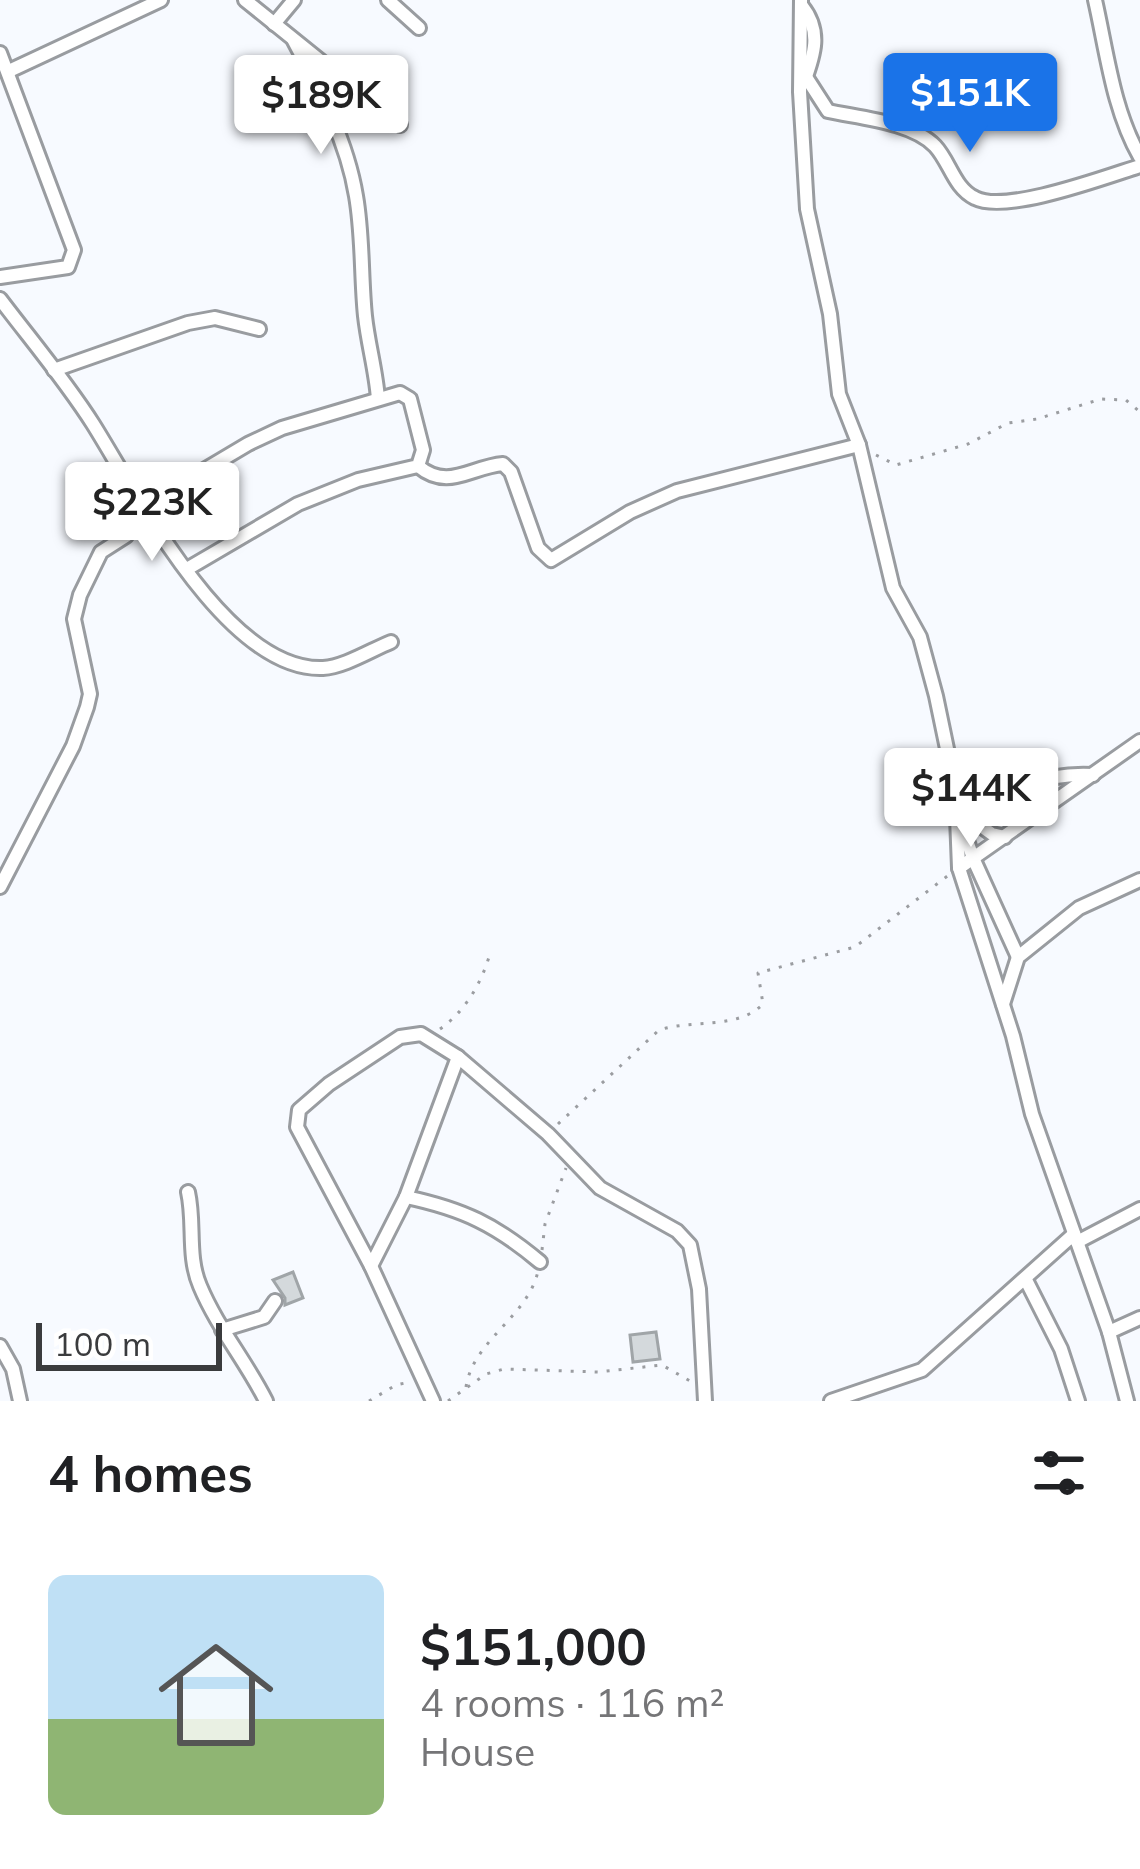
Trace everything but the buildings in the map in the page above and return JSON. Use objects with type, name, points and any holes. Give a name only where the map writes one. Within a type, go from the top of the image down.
[{"type":"street","points":[[9,71],[160,0]]},
{"type":"street","points":[[244,0],[400,124]]},
{"type":"street","points":[[274,24],[294,0]]},
{"type":"street","points":[[388,0],[419,28]]},
{"type":"street","points":[[806,77],[828,111],[902,128],[932,142],[958,184],[986,202],[1027,197],[1138,168],[1095,0]]},
{"type":"street","points":[[800,92],[816,44],[814,26],[801,3]]},
{"type":"street","points":[[801,3],[807,209],[830,314],[838,394],[859,445],[893,588],[920,637],[973,858],[1018,957]]},
{"type":"street","points":[[294,41],[315,79],[357,198],[365,318],[378,399]]},
{"type":"street","points":[[0,53],[74,250],[68,267],[0,277]]},
{"type":"street","points":[[0,299],[91,421],[142,507],[187,569],[217,609],[253,642],[305,665],[326,668],[391,642]]},
{"type":"street","points":[[54,370],[215,317],[259,329]]},
{"type":"street","points":[[0,887],[73,746],[88,707],[90,694],[74,619],[80,595],[101,552],[126,536],[142,507],[282,428],[400,393],[410,399],[423,450],[418,466]]},
{"type":"street","points":[[187,569],[298,504],[358,480],[418,466],[435,478],[448,480],[503,464],[512,472],[538,548],[551,560],[630,512],[677,491],[859,445]]},
{"type":"street","points":[[959,868],[1140,741]]},
{"type":"street","points":[[960,811],[1023,784],[1069,774],[1093,775]]},
{"type":"street","points":[[960,811],[992,834],[1005,837]]},
{"type":"street","points":[[960,811],[959,868],[1004,1004],[1032,1114],[1109,1331],[1127,1401]]},
{"type":"street","points":[[1004,1004],[1018,957],[1079,908],[1140,880]]},
{"type":"street","points":[[433,1401],[371,1266],[305,1148],[297,1117],[329,1084],[383,1046],[421,1034],[458,1057],[548,1134],[600,1188],[677,1232],[690,1245],[699,1289],[704,1396]]},
{"type":"street","points":[[371,1266],[406,1197],[458,1057]]},
{"type":"street","points":[[188,1192],[197,1282],[266,1401]]},
{"type":"street","points":[[406,1197],[481,1219],[540,1262]]},
{"type":"street","points":[[831,1401],[922,1370],[1075,1238],[1140,1209]]},
{"type":"street","points":[[1026,1280],[1061,1349],[1078,1401]]},
{"type":"street","points":[[223,1330],[264,1317],[275,1301]]},
{"type":"street","points":[[1109,1331],[1140,1318]]},
{"type":"street","points":[[0,1346],[13,1370],[19,1396],[0,1399]]},
{"type":"path","points":[[859,445],[896,465],[968,444],[1008,423],[1101,399],[1126,400],[1140,412]]},
{"type":"path","points":[[548,1134],[658,1030],[752,1016],[763,1004],[758,974],[855,947],[959,868]]},
{"type":"path","points":[[421,1034],[446,1025],[465,1006],[489,958]]},
{"type":"path","points":[[466,1389],[479,1352],[535,1285],[554,1193],[571,1160]]},
{"type":"path","points":[[448,1401],[486,1374],[504,1369],[598,1372],[662,1365],[704,1396]]},
{"type":"path","points":[[369,1401],[396,1385],[425,1378]]}]
